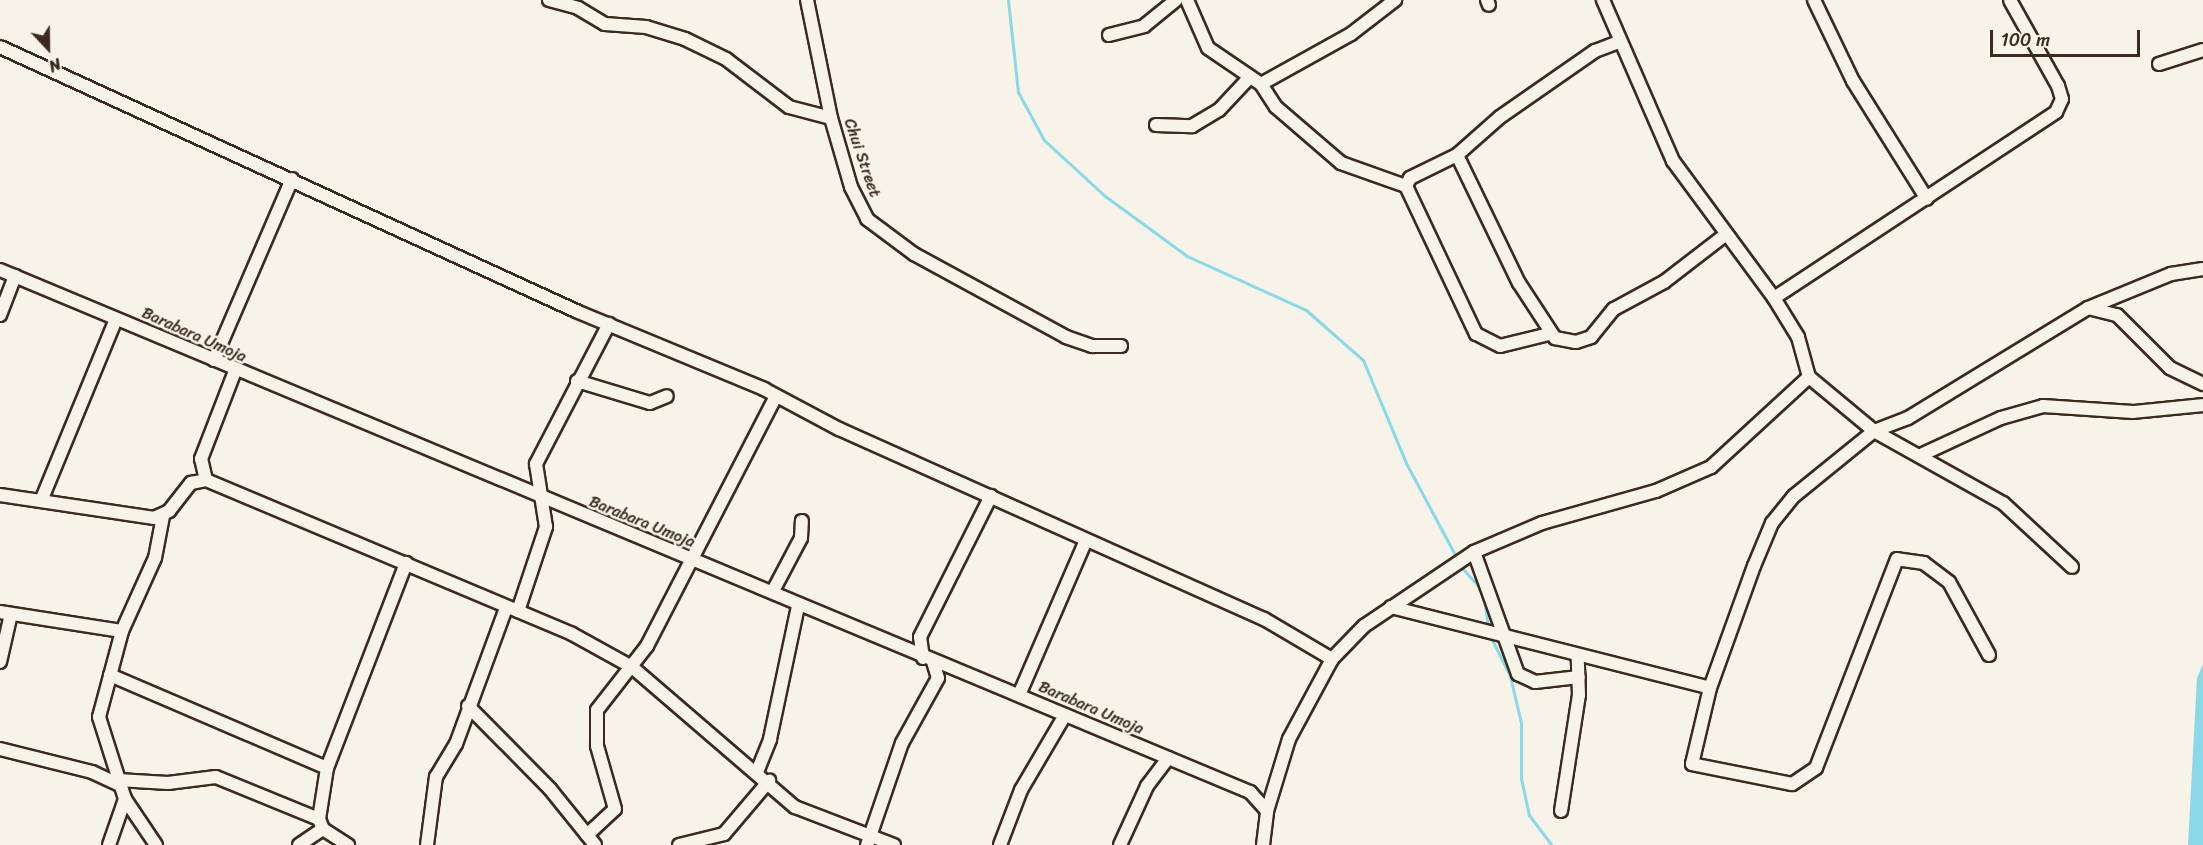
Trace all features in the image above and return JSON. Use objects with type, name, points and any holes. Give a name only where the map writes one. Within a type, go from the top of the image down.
[{"type":"street","points":[[549,0],[579,8],[605,24],[646,27],[685,39],[726,59],[789,106],[831,118]]},
{"type":"street","name":"Chui Street","points":[[807,0],[831,118],[851,187],[867,219],[990,298],[1066,337],[1092,346],[1121,346]]},
{"type":"street","points":[[1109,35],[1144,26],[1176,0]]},
{"type":"street","points":[[1187,0],[1208,48],[1248,79],[1261,84],[1276,107],[1341,163],[1406,186],[1476,334],[1500,346],[1549,334],[1576,342],[1591,337],[1614,309],[1664,282],[1725,235]]},
{"type":"street","points":[[1261,84],[1351,34],[1395,0]]},
{"type":"street","points":[[1603,0],[1618,42],[1673,161],[1725,235],[1774,298],[1797,337],[1809,376],[1874,431],[1923,454],[2003,503],[2072,567]]},
{"type":"street","points":[[1814,0],[1852,81],[1927,199]]},
{"type":"street","points":[[1774,298],[2056,112],[2062,99],[2010,0]]},
{"type":"street","points":[[1406,186],[1410,178],[1457,155],[1500,117],[1595,51],[1618,42]]},
{"type":"street","points":[[0,47],[609,324],[776,396],[1086,540],[1264,619],[1332,659]]},
{"type":"street","points":[[2159,64],[2203,50]]},
{"type":"street","points":[[1156,125],[1192,126],[1219,110],[1248,79]]},
{"type":"street","points":[[1457,155],[1549,334]]},
{"type":"street","points":[[214,360],[292,179]]},
{"type":"street","points":[[1989,655],[1949,582],[1905,557],[1890,566],[1816,768],[1806,778],[1792,783],[1763,780],[1692,764],[1710,688],[1772,523],[1794,496],[1874,431],[1908,418],[2088,308],[2171,274],[2203,269]]},
{"type":"street","name":"Barabara Umoja","points":[[0,270],[214,360],[235,371],[542,499],[773,591],[798,606],[1250,792],[1267,810]]},
{"type":"street","points":[[0,315],[15,276]]},
{"type":"street","points":[[2088,308],[2117,315],[2170,368],[2203,384]]},
{"type":"street","points":[[41,501],[116,319]]},
{"type":"street","points":[[427,845],[436,777],[456,744],[468,706],[546,527],[536,464],[577,381],[609,324]]},
{"type":"street","points":[[156,845],[125,799],[99,717],[122,631],[155,558],[163,516],[202,476],[208,434],[235,371]]},
{"type":"street","points":[[1263,845],[1267,810],[1289,739],[1332,659],[1391,607],[1474,552],[1542,523],[1656,491],[1701,472],[1739,444],[1809,376]]},
{"type":"street","points":[[577,381],[651,404],[667,396]]},
{"type":"street","points":[[468,706],[515,751],[591,840],[615,808],[594,722],[632,667],[776,396]]},
{"type":"street","points":[[1923,454],[2001,418],[2043,406],[2133,412],[2203,405]]},
{"type":"street","points":[[202,476],[512,609],[632,667],[769,781],[795,807],[869,841],[894,845]]},
{"type":"street","points":[[0,495],[163,516]]},
{"type":"street","points":[[938,678],[928,660],[920,637],[991,496]]},
{"type":"street","points":[[773,591],[801,538],[802,521]]},
{"type":"street","points":[[1019,695],[1086,540]]},
{"type":"street","points":[[1474,552],[1504,638],[1524,680],[1580,677]]},
{"type":"street","points":[[299,845],[321,824],[327,768],[406,563]]},
{"type":"street","points":[[757,772],[770,739],[798,606]]},
{"type":"street","points":[[1391,607],[1578,657],[1710,688]]},
{"type":"street","points":[[0,662],[6,613],[122,631]]},
{"type":"street","points":[[1561,811],[1580,677],[1578,657]]},
{"type":"street","points":[[869,841],[902,743],[938,678],[954,670]]},
{"type":"street","points":[[110,675],[327,768]]},
{"type":"street","points":[[1000,845],[1021,790],[1065,715]]},
{"type":"street","points":[[0,749],[92,772],[119,782],[168,783],[216,777],[321,824],[348,845]]},
{"type":"street","points":[[1120,845],[1147,786],[1168,758]]},
{"type":"street","points":[[679,845],[706,843],[731,829],[769,781]]},
{"type":"street","points":[[1250,792],[1273,790]]},
{"type":"street","points":[[109,845],[125,799]]},
{"type":"water","points":[[2203,664],[2203,845],[2188,845],[2197,678]]},
{"type":"waterway","points":[[1008,0],[1018,92],[1044,140],[1105,196],[1187,256],[1306,310],[1363,360],[1406,463],[1454,553]]},
{"type":"waterway","points":[[1463,569],[1483,591],[1488,628]]},
{"type":"waterway","points":[[1489,634],[1510,676],[1521,723],[1521,778],[1529,815],[1552,845]]}]
